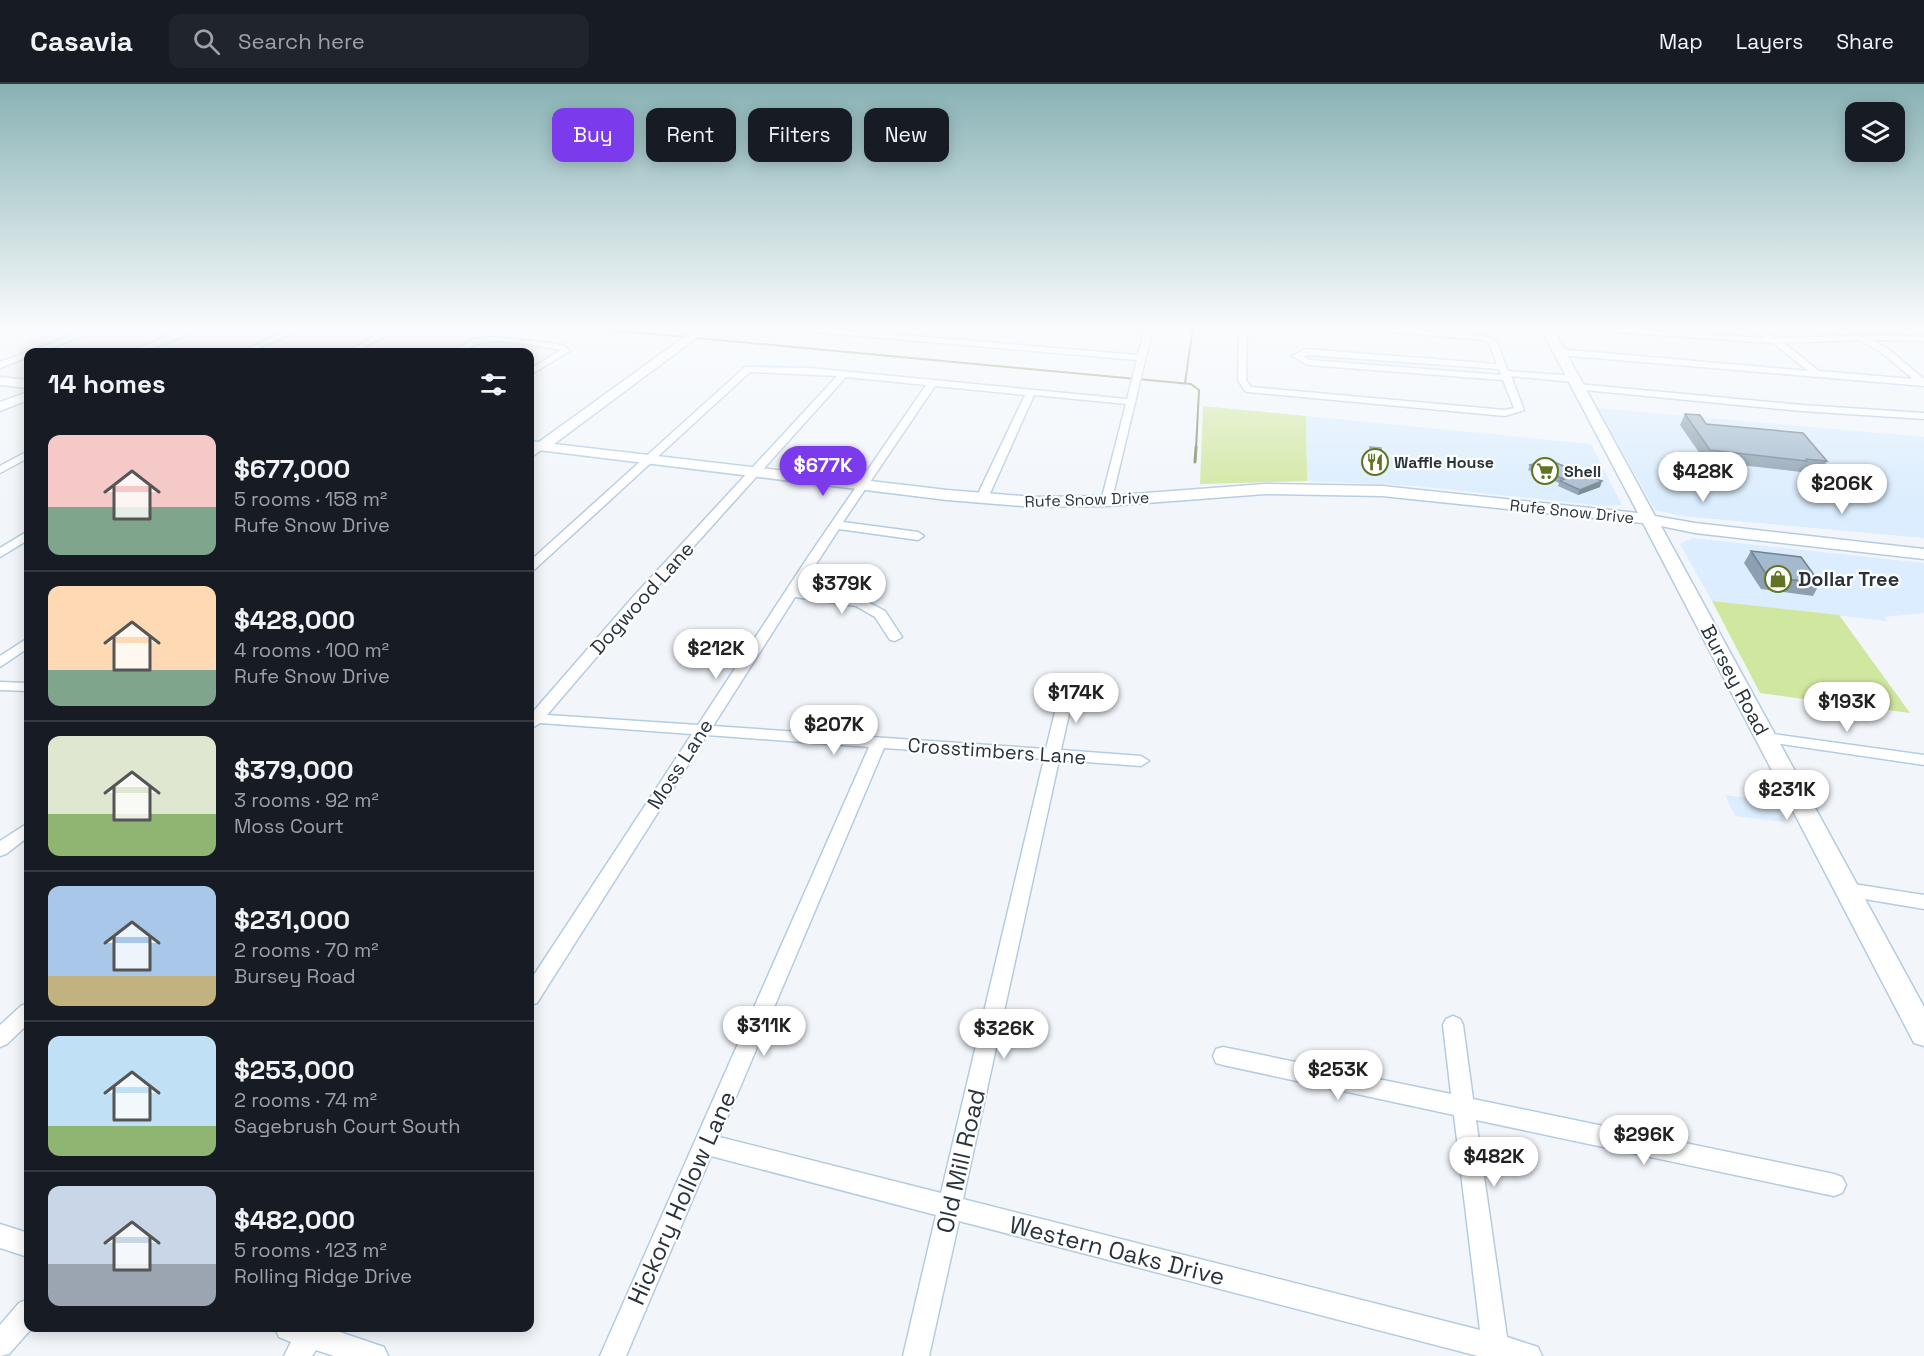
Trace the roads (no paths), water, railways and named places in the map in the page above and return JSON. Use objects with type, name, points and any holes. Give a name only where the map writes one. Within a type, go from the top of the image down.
[{"type":"main road","points":[[534,449],[622,386]]},
{"type":"main road","name":"Bursey Road","points":[[1577,386],[1924,1034]]},
{"type":"main road","points":[[0,407],[24,398]]},
{"type":"main road","name":"Rufe Snow Drive","points":[[534,449],[650,460],[864,486],[1035,502],[1107,501],[1239,490],[1327,489],[1408,494],[1647,519],[1695,528],[1924,554]]},
{"type":"main road","name":"Rufe Snow Drive","points":[[1647,519],[1690,519],[1924,540]]},
{"type":"street","points":[[534,563],[729,386]]},
{"type":"street","name":"Dogwood Lane","points":[[534,719],[833,386]]},
{"type":"street","name":"Moss Lane","points":[[534,991],[792,593],[930,386]]},
{"type":"street","points":[[965,386],[1130,402]]},
{"type":"street","points":[[1107,501],[1134,386]]},
{"type":"street","points":[[1247,386],[1517,412],[1520,407],[1511,386]]},
{"type":"street","points":[[1606,386],[1814,409],[1924,416]]},
{"type":"street","points":[[982,498],[1031,393]]},
{"type":"street","points":[[0,470],[24,456]]},
{"type":"street","points":[[837,525],[918,536]]},
{"type":"street","points":[[0,553],[24,538]]},
{"type":"street","points":[[792,593],[859,603],[880,614],[895,637]]},
{"type":"street","points":[[0,663],[24,645]]},
{"type":"street","points":[[0,686],[24,687]]},
{"type":"street","name":"Old Mill Road","points":[[916,1356],[1068,687]]},
{"type":"street","name":"Crosstimbers Lane","points":[[534,721],[1142,761]]},
{"type":"street","points":[[1766,738],[1924,760]]},
{"type":"street","name":"Hickory Hollow Lane","points":[[613,1356],[879,742]]},
{"type":"street","points":[[0,850],[24,832]]},
{"type":"street","points":[[1847,890],[1924,902]]},
{"type":"street","points":[[0,1038],[24,1016]]},
{"type":"street","points":[[1453,1024],[1462,1107],[1496,1352]]},
{"type":"street","points":[[1223,1056],[1834,1185]]},
{"type":"street","name":"Western Oaks Drive","points":[[705,1144],[1496,1352],[1529,1356]]},
{"type":"street","points":[[0,1236],[24,1244]]},
{"type":"street","points":[[0,1345],[24,1317]]},
{"type":"street","points":[[303,1336],[375,1356]]},
{"type":"waterway","points":[[1194,386],[1199,390],[1196,449]]},
{"type":"waterway","points":[[1195,462],[1196,447]]},
{"type":"place","name":"Waffle House","points":[[1375,462]]},
{"type":"place","name":"Shell","points":[[1545,471]]},
{"type":"place","name":"Dollar Tree","points":[[1778,579]]}]
